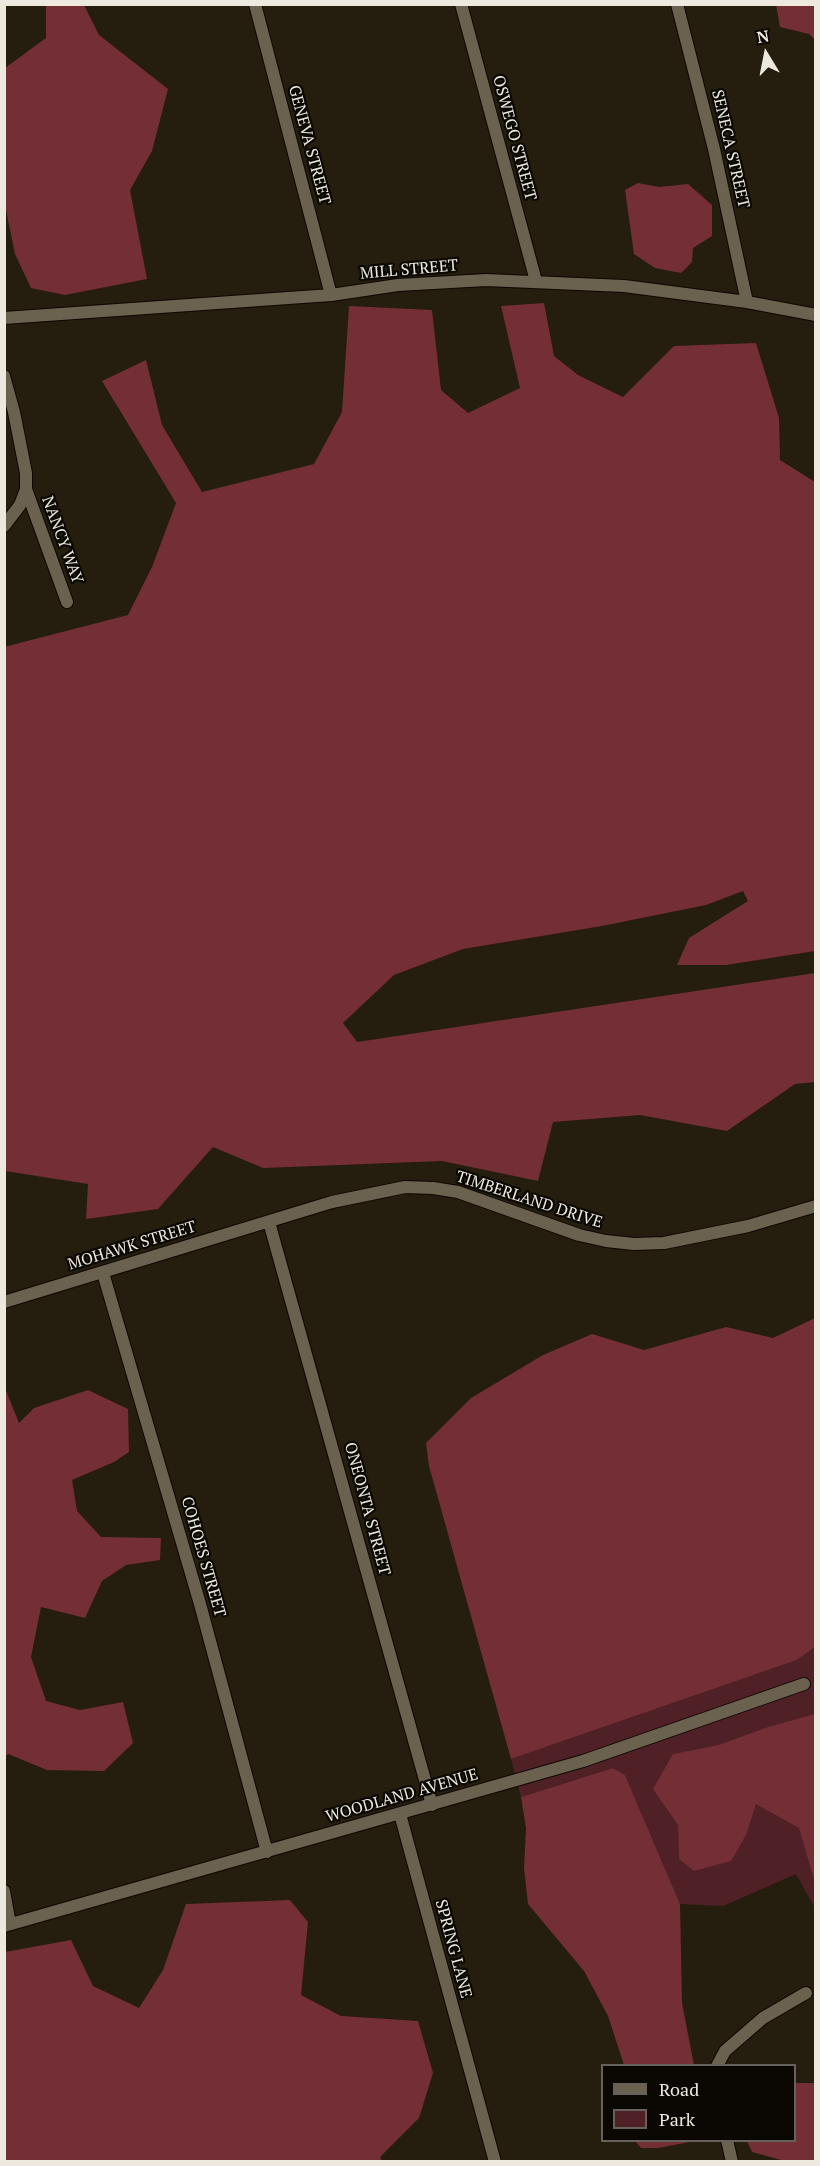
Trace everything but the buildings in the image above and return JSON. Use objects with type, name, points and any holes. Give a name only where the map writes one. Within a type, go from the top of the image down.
[{"type":"street","name":"GENEVA STREET","points":[[255,4],[331,295]]},
{"type":"street","name":"OSWEGO STREET","points":[[461,4],[536,281]]},
{"type":"street","name":"SENECA STREET","points":[[677,4],[714,149],[747,303]]},
{"type":"street","name":"MILL STREET","points":[[4,318],[331,295],[409,285],[486,280],[624,286],[816,315]]},
{"type":"street","name":"NANCY WAY","points":[[4,376],[26,473],[26,489],[67,602]]},
{"type":"street","points":[[4,526],[21,505],[26,489]]},
{"type":"street","name":"TIMBERLAND DRIVE","points":[[269,1222],[367,1194],[405,1187],[433,1188],[483,1200],[579,1235],[624,1243],[664,1244],[748,1226],[816,1206]]},
{"type":"street","name":"MOHAWK STREET","points":[[4,1302],[269,1222]]},
{"type":"street","name":"ONEONTA STREET","points":[[269,1222],[432,1805]]},
{"type":"street","name":"COHOES STREET","points":[[103,1273],[200,1604],[267,1852]]},
{"type":"street","name":"WOODLAND AVENUE","points":[[7,1925],[583,1761],[804,1684]]},
{"type":"street","name":"SPRING LANE","points":[[400,1814],[495,2162]]},
{"type":"street","points":[[4,1891],[7,1925]]},
{"type":"street","points":[[718,2064],[725,2051],[763,2018],[806,1992]]},
{"type":"street","points":[[727,2142],[732,2162]]},
{"type":"green space","points":[[815,1647],[815,1908],[796,1874],[723,1906],[680,1904],[625,1775],[613,1768],[521,1797],[511,1759],[797,1660]]},
{"type":"shaded area","points":[[46,5],[84,5],[99,35],[168,89],[152,151],[130,190],[147,279],[65,295],[31,288],[15,254],[5,205],[5,68],[46,38]]},
{"type":"shaded area","points":[[776,5],[815,5],[815,40],[809,34],[780,27]]},
{"type":"shaded area","points":[[638,183],[659,187],[688,184],[712,205],[712,236],[693,248],[692,262],[681,273],[655,268],[634,254],[625,190]]},
{"type":"shaded area","points":[[544,303],[554,356],[578,375],[623,397],[674,346],[756,343],[779,418],[780,460],[815,482],[815,951],[726,965],[677,965],[689,938],[748,901],[743,891],[706,905],[602,926],[463,949],[394,975],[343,1023],[357,1042],[815,973],[815,1082],[795,1084],[727,1131],[640,1115],[553,1122],[538,1181],[442,1161],[263,1168],[213,1147],[158,1209],[86,1219],[88,1184],[5,1171],[4,647],[128,615],[152,567],[176,503],[102,381],[146,360],[162,425],[202,492],[314,464],[342,412],[349,306],[432,310],[441,390],[468,413],[520,388],[501,306]]},
{"type":"shaded area","points":[[815,1318],[815,1647],[797,1660],[511,1759],[429,1466],[426,1443],[471,1398],[543,1355],[592,1334],[644,1350],[726,1327],[773,1338]]},
{"type":"shaded area","points":[[5,1388],[19,1423],[34,1408],[88,1390],[128,1409],[129,1452],[114,1462],[72,1480],[77,1511],[101,1537],[161,1538],[160,1560],[126,1565],[102,1581],[85,1618],[41,1607],[31,1657],[46,1701],[80,1710],[123,1702],[133,1743],[104,1771],[47,1770],[8,1754],[5,1757]]},
{"type":"shaded area","points":[[815,1714],[815,1883],[799,1828],[756,1804],[746,1835],[731,1861],[694,1871],[679,1859],[678,1825],[653,1789],[673,1754],[719,1745],[765,1728]]},
{"type":"shaded area","points":[[613,1768],[625,1775],[680,1904],[682,2003],[694,2064],[624,2064],[608,2016],[584,1971],[528,1904],[524,1868],[526,1828],[521,1797]]},
{"type":"shaded area","points":[[290,1900],[308,1922],[301,1995],[341,2016],[418,2021],[433,2073],[419,2118],[380,2157],[382,2161],[5,2161],[5,1952],[71,1940],[93,1986],[139,2008],[163,1970],[186,1904]]},
{"type":"shaded area","points":[[796,2083],[815,2083],[815,2161],[785,2161],[752,2152],[747,2142],[796,2142]]},
{"type":"shaded area","points":[[636,2142],[690,2142],[658,2148],[641,2148]]}]
